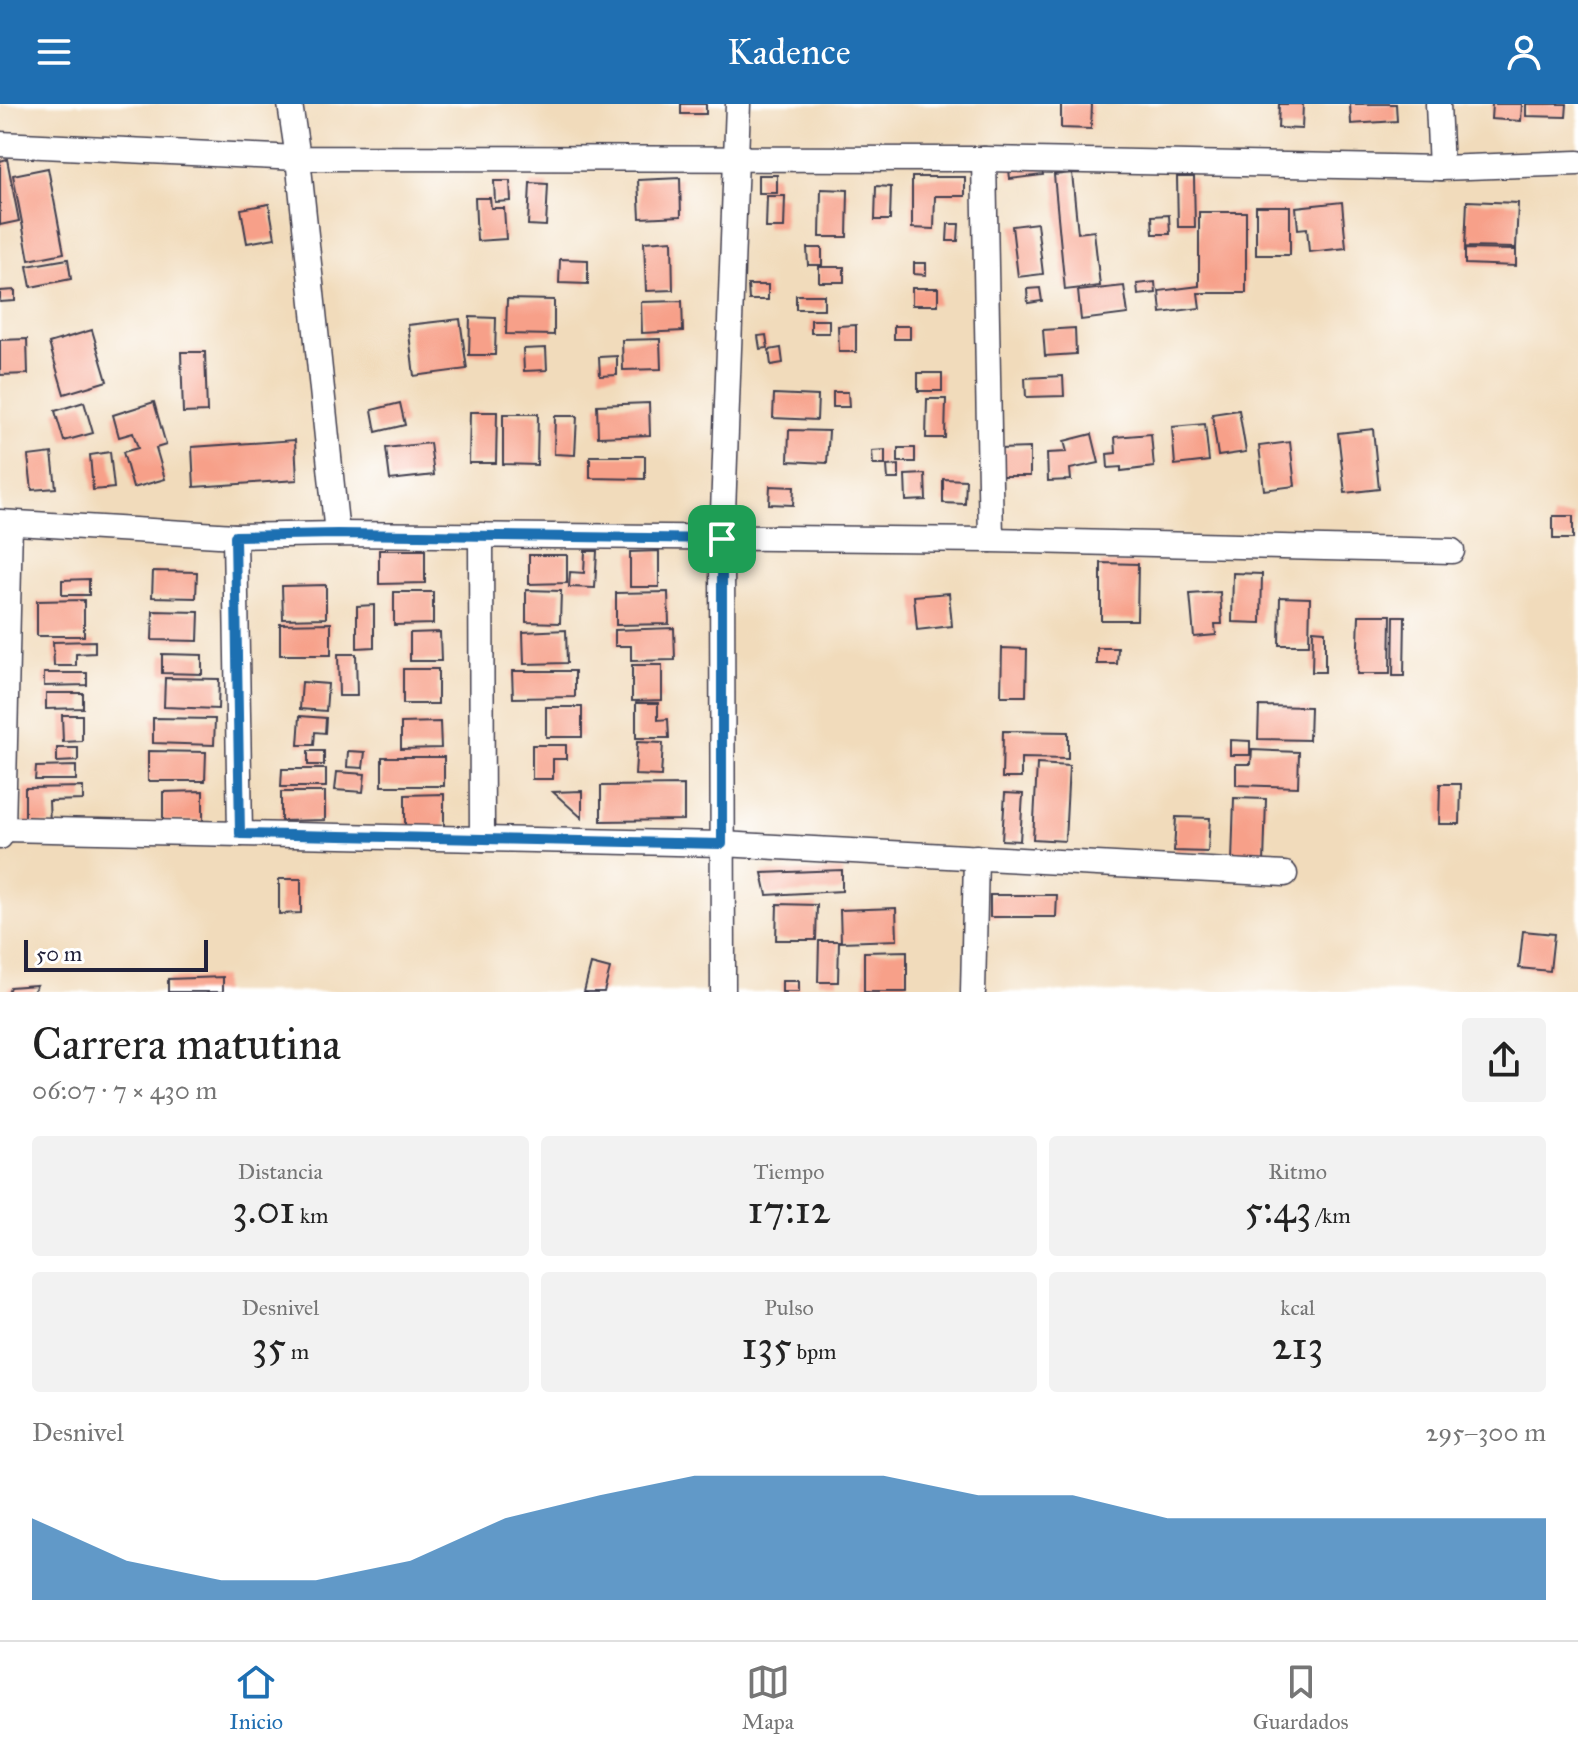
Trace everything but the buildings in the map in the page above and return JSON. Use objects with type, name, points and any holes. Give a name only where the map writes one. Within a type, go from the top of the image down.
[{"type":"street","points":[[290,104],[337,534]]},
{"type":"street","points":[[723,992],[722,539],[738,104]]},
{"type":"street","points":[[1438,104],[1441,168]]},
{"type":"street","points":[[0,144],[298,158],[984,159],[1441,168],[1578,163]]},
{"type":"street","points":[[984,159],[991,540]]},
{"type":"street","points":[[1285,874],[722,844],[240,834],[2,833],[5,523],[235,536],[337,534],[991,540],[1452,551]]},
{"type":"street","points":[[481,535],[482,839]]},
{"type":"street","points":[[235,536],[240,834]]},
{"type":"street","points":[[973,992],[976,857]]},
{"type":"route","points":[[337,534],[722,539],[722,844],[240,834],[235,536],[337,534]]}]
